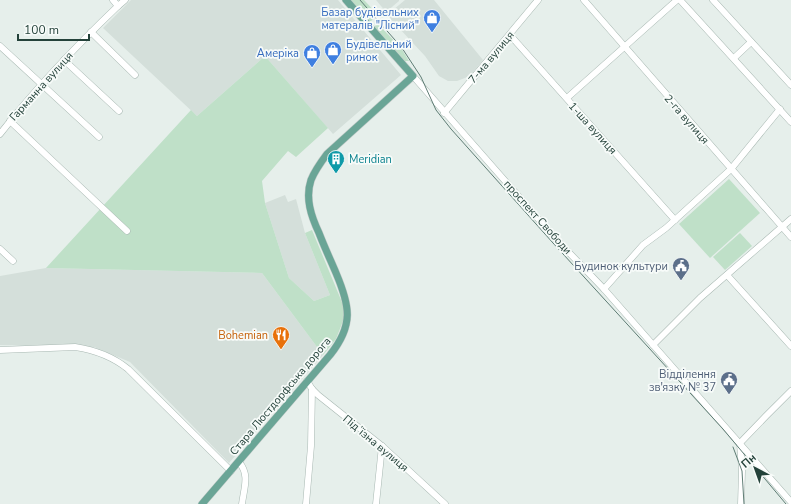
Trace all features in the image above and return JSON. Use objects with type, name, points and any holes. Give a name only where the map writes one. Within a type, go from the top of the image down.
[{"type":"main road","points":[[346,0],[412,76]]},
{"type":"main road","name":"Стара Люстдорфська дорога","points":[[202,504],[339,342],[345,329],[348,310],[345,295],[312,215],[309,197],[311,180],[320,163],[327,154],[412,76]]},
{"type":"street","points":[[113,0],[118,6]]},
{"type":"street","name":"Гарманна вулиця","points":[[0,133],[64,60],[125,0]]},
{"type":"street","name":"7-ма вулиця","points":[[444,113],[538,0]]},
{"type":"street","name":"2-га вулиця","points":[[584,0],[791,237]]},
{"type":"street","points":[[567,98],[624,46],[679,0],[734,58],[791,122]]},
{"type":"street","points":[[716,1],[791,85]]},
{"type":"street","points":[[91,32],[136,75]]},
{"type":"street","name":"1-ша вулиця","points":[[510,35],[675,220]]},
{"type":"street","points":[[734,58],[751,42]]},
{"type":"street","points":[[0,46],[99,137]]},
{"type":"street","points":[[64,60],[119,111]]},
{"type":"street","name":"проспект Свободи","points":[[412,76],[556,239],[604,289],[791,502]]},
{"type":"street","points":[[604,289],[638,249],[675,220],[731,169],[780,109]]},
{"type":"street","points":[[10,121],[127,231]]},
{"type":"street","points":[[653,345],[700,298],[791,219]]},
{"type":"street","points":[[0,249],[13,261]]},
{"type":"street","points":[[727,275],[791,346]]},
{"type":"street","points":[[0,350],[75,347],[92,350],[109,356],[128,369],[231,471]]},
{"type":"street","name":"Підʼїзна вулиця","points":[[307,381],[312,389],[382,446],[445,504]]},
{"type":"street","points":[[306,504],[311,446],[312,389]]},
{"type":"street","points":[[741,504],[742,471],[740,444],[791,391]]},
{"type":"street","points":[[376,504],[382,446]]},
{"type":"street","points":[[239,462],[244,468],[246,476],[242,504]]},
{"type":"shaded area","points":[[131,0],[338,0],[401,75],[333,134],[265,56],[197,116],[103,28]]},
{"type":"shaded area","points":[[376,0],[399,0],[399,1],[386,12]]},
{"type":"shaded area","name":"Базар будівельних матералів \"Лісний\"","points":[[405,0],[434,0],[483,60],[470,76],[457,81],[448,81],[439,76],[425,56],[387,15]]},
{"type":"shaded area","points":[[285,195],[288,202],[296,199],[305,233],[330,295],[314,301],[289,278],[265,203]]},
{"type":"shaded area","points":[[46,268],[262,273],[323,355],[229,463],[130,362],[94,347],[0,345],[0,276]]},
{"type":"green space","points":[[350,0],[364,0],[378,15],[371,21],[368,21]]},
{"type":"green space","points":[[378,24],[401,48],[409,61],[405,61],[375,28]]},
{"type":"green space","points":[[265,56],[328,128],[296,157],[288,151],[262,181],[265,203],[289,278],[314,301],[330,295],[305,233],[312,230],[344,307],[343,321],[336,339],[323,355],[262,273],[46,268],[191,110],[197,116]]},
{"type":"green space","points":[[729,179],[760,213],[710,258],[679,224]]},
{"type":"green space","points":[[740,233],[752,246],[725,270],[713,257]]},
{"type":"tram line","points":[[360,0],[402,48],[421,77],[436,110],[451,129],[723,429],[786,504]]},
{"type":"tram line","points":[[733,447],[742,471],[744,504]]},
{"type":"place","name":"Базар будівельних матералів \"Лісний\"","points":[[432,33]]},
{"type":"place","name":"Будівельний ринок","points":[[333,65]]},
{"type":"place","name":"Амеріка","points":[[312,68]]},
{"type":"place","name":"Meridian","points":[[336,174]]},
{"type":"place","name":"Будинок культури","points":[[681,281]]},
{"type":"place","name":"Bohemian","points":[[281,350]]},
{"type":"place","name":"Відділення зв'язку № 37","points":[[729,395]]}]
